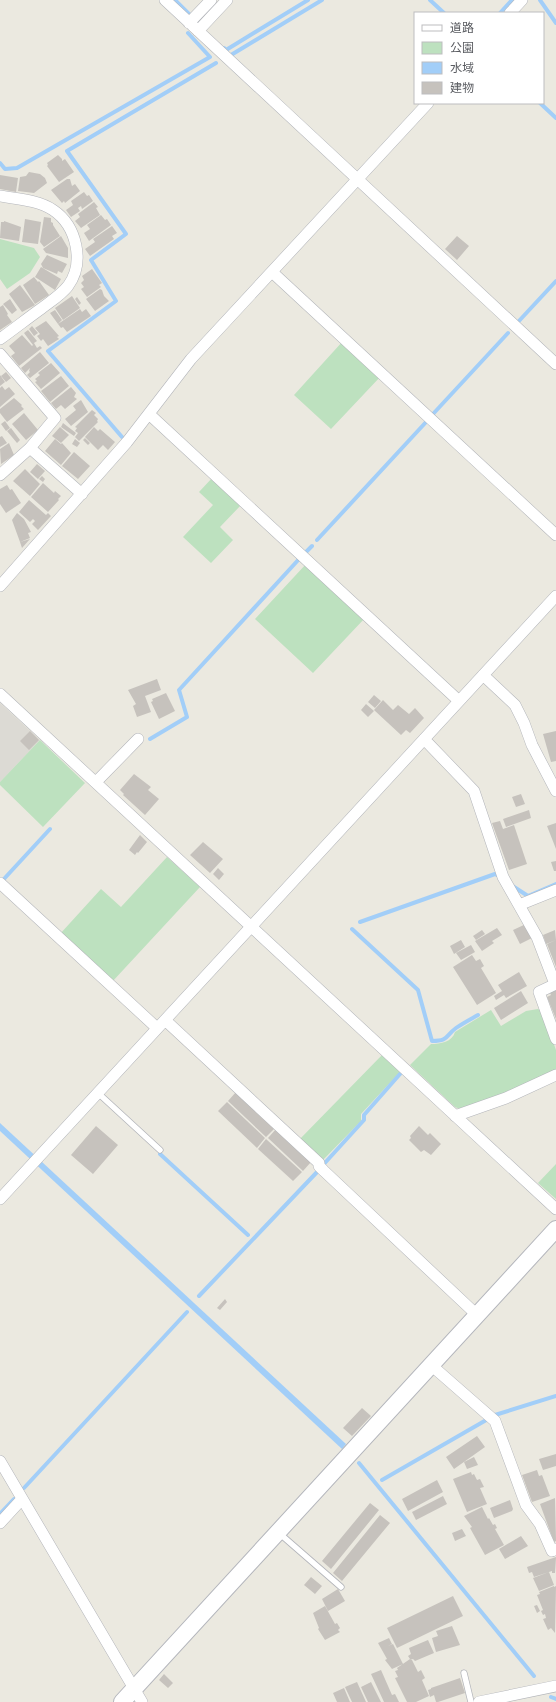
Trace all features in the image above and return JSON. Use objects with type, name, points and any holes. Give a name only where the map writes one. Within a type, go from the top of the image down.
[{"type":"street","points":[[165,0],[556,364]]},
{"type":"street","points":[[189,23],[211,0]]},
{"type":"street","points":[[198,31],[228,0]]},
{"type":"street","points":[[511,12],[522,0]]},
{"type":"street","points":[[0,586],[127,442],[191,359],[427,104]]},
{"type":"street","points":[[0,196],[38,203],[53,210],[64,219],[71,230],[76,247],[77,267],[68,285],[60,295],[0,339]]},
{"type":"street","points":[[272,272],[556,535]]},
{"type":"street","points":[[0,354],[55,418],[30,448],[0,475]]},
{"type":"street","points":[[149,414],[459,701]]},
{"type":"street","points":[[30,448],[82,494]]},
{"type":"street","points":[[0,1199],[556,596]]},
{"type":"street","points":[[483,675],[515,705],[532,745],[556,791]]},
{"type":"street","points":[[0,694],[556,1209]]},
{"type":"street","points":[[96,782],[138,738]]},
{"type":"street","points":[[424,739],[474,791],[503,877],[537,937],[556,984],[539,992],[556,1039]]},
{"type":"street","points":[[0,883],[319,1163],[319,1166],[324,1171],[477,1315]]},
{"type":"street","points":[[519,905],[556,890]]},
{"type":"street","points":[[454,1116],[506,1098],[556,1074]]},
{"type":"street","points":[[122,1702],[133,1688],[556,1229]]},
{"type":"street","points":[[431,1365],[495,1421],[526,1505],[540,1524],[552,1551],[556,1549]]},
{"type":"street","points":[[0,1460],[142,1702]]},
{"type":"street","points":[[0,1523],[22,1499]]},
{"type":"street","points":[[479,1702],[556,1686]]},
{"type":"lane","points":[[98,1093],[160,1150]]},
{"type":"lane","points":[[278,1532],[341,1586]]},
{"type":"lane","points":[[464,1673],[471,1702]]},
{"type":"shaded area","points":[[0,703],[40,740],[0,782]]},
{"type":"green space","points":[[0,239],[34,248],[40,257],[30,273],[7,289],[0,279]]},
{"type":"green space","points":[[343,341],[381,376],[331,429],[294,395]]},
{"type":"green space","points":[[213,477],[242,504],[220,527],[233,540],[211,563],[183,537],[213,505],[199,492]]},
{"type":"green space","points":[[307,563],[365,618],[313,673],[255,619]]},
{"type":"green space","points":[[40,740],[85,783],[43,827],[0,785],[0,782]]},
{"type":"green space","points":[[167,857],[200,887],[112,982],[60,934],[101,889],[121,907]]},
{"type":"green space","points":[[538,1009],[542,1011],[556,1050],[556,1071],[503,1094],[460,1109],[455,1107],[410,1065],[431,1044],[439,1044],[449,1040],[455,1032],[491,1010],[501,1026],[526,1011]]},
{"type":"green space","points":[[382,1055],[400,1072],[361,1114],[361,1121],[321,1162],[298,1141]]},
{"type":"green space","points":[[556,1164],[556,1199],[538,1183]]},
{"type":"water","points":[[0,1123],[346,1444],[342,1449],[0,1131]]},
{"type":"building","points":[[58,155],[62,161],[65,159],[74,172],[59,182],[47,166],[47,163]]},
{"type":"building","points":[[29,172],[40,174],[45,178],[47,183],[34,193],[18,191],[20,177],[26,176]]},
{"type":"building","points":[[0,175],[18,178],[16,192],[0,189]]},
{"type":"building","points":[[67,179],[70,179],[72,186],[75,184],[80,191],[65,203],[64,201],[62,203],[51,190]]},
{"type":"building","points":[[84,192],[87,196],[89,195],[93,201],[82,209],[81,206],[78,208],[80,211],[71,217],[66,210],[73,205],[71,201]]},
{"type":"building","points":[[94,202],[98,207],[96,208],[100,215],[81,228],[75,221],[80,217],[78,214]]},
{"type":"building","points":[[101,215],[105,220],[107,219],[111,225],[89,241],[84,233],[90,229],[87,225]]},
{"type":"building","points":[[44,217],[51,218],[51,222],[60,236],[44,247],[40,242]]},
{"type":"building","points":[[25,219],[41,222],[38,244],[22,242]]},
{"type":"building","points":[[4,221],[21,227],[19,241],[0,238],[1,222]]},
{"type":"building","points":[[112,226],[117,233],[112,236],[114,239],[90,256],[85,249],[95,242],[93,239]]},
{"type":"building","points":[[61,236],[68,248],[68,258],[46,253],[43,249]]},
{"type":"building","points":[[457,236],[469,246],[457,260],[445,249]]},
{"type":"building","points":[[47,255],[67,264],[62,273],[58,271],[57,274],[43,268],[41,264]]},
{"type":"building","points":[[41,267],[61,279],[55,290],[35,277]]},
{"type":"building","points":[[92,269],[102,283],[99,285],[101,287],[87,297],[81,289],[84,287],[81,283],[84,280],[82,276]]},
{"type":"building","points":[[34,277],[38,282],[39,281],[49,295],[35,304],[23,285]]},
{"type":"building","points":[[20,285],[35,305],[22,312],[9,294]]},
{"type":"building","points":[[100,289],[109,301],[95,311],[86,299]]},
{"type":"building","points":[[72,296],[80,308],[63,320],[55,308]]},
{"type":"building","points":[[77,297],[81,303],[79,305],[75,299]]},
{"type":"building","points":[[10,299],[17,310],[12,314],[3,304]]},
{"type":"building","points":[[3,305],[12,322],[0,330],[0,307]]},
{"type":"building","points":[[80,309],[82,312],[86,309],[91,316],[67,332],[63,327],[61,328],[58,324]]},
{"type":"building","points":[[55,310],[62,320],[58,324],[50,313]]},
{"type":"building","points":[[46,321],[59,336],[57,337],[59,339],[48,346],[43,339],[41,341],[37,336],[40,334],[35,328]]},
{"type":"building","points":[[32,326],[38,333],[34,336],[29,329]]},
{"type":"building","points":[[28,330],[37,341],[34,343],[37,348],[40,346],[42,348],[19,366],[11,356],[15,353],[9,346],[22,335],[32,346],[33,345],[24,333]]},
{"type":"building","points":[[40,352],[49,363],[30,378],[27,375],[30,372],[30,368],[25,373],[21,368]]},
{"type":"building","points":[[51,363],[60,373],[41,389],[35,382],[37,381],[35,379],[40,375],[38,373]]},
{"type":"building","points":[[6,372],[11,378],[6,382],[1,376]]},
{"type":"building","points":[[0,375],[5,382],[0,386]]},
{"type":"building","points":[[61,376],[69,386],[50,402],[41,391]]},
{"type":"building","points":[[2,386],[5,390],[9,387],[15,394],[0,407],[0,388]]},
{"type":"building","points":[[71,387],[76,393],[74,397],[77,399],[65,409],[61,405],[56,409],[51,403]]},
{"type":"building","points":[[14,398],[22,405],[21,406],[24,409],[7,422],[0,413],[0,409]]},
{"type":"building","points":[[81,400],[88,412],[71,426],[65,419],[76,410],[73,406]]},
{"type":"building","points":[[92,410],[96,413],[94,415],[98,419],[98,422],[79,441],[75,437],[78,433],[75,431],[77,428],[75,427]]},
{"type":"building","points":[[24,413],[38,430],[26,440],[12,424]]},
{"type":"building","points":[[5,421],[10,428],[6,431],[1,424]]},
{"type":"building","points":[[63,423],[76,433],[74,436],[61,427]]},
{"type":"building","points":[[60,427],[69,435],[61,443],[52,436]]},
{"type":"building","points":[[94,427],[98,431],[100,429],[115,442],[108,450],[103,445],[98,450],[85,437]]},
{"type":"building","points":[[11,428],[20,440],[17,443],[7,431]]},
{"type":"building","points":[[2,436],[7,443],[0,447],[0,437]]},
{"type":"building","points":[[85,438],[90,443],[88,445],[83,440]]},
{"type":"building","points":[[55,439],[61,444],[62,443],[71,453],[61,465],[45,451]]},
{"type":"building","points":[[75,439],[80,443],[77,447],[72,444]]},
{"type":"building","points":[[9,443],[14,455],[1,464],[0,449]]},
{"type":"building","points":[[74,452],[90,466],[78,479],[62,466]]},
{"type":"building","points":[[37,464],[45,471],[38,479],[30,472]]},
{"type":"building","points":[[25,469],[40,484],[30,496],[13,481]]},
{"type":"building","points":[[42,476],[45,479],[43,482],[39,479]]},
{"type":"building","points":[[43,483],[54,493],[55,491],[61,496],[48,512],[31,497]]},
{"type":"building","points":[[7,485],[10,490],[12,489],[21,503],[6,513],[0,504],[0,489]]},
{"type":"building","points":[[29,500],[46,515],[48,513],[51,516],[38,530],[32,524],[35,521],[33,519],[30,522],[19,512]]},
{"type":"building","points":[[17,513],[24,519],[31,532],[28,533],[30,538],[20,542],[12,520]]},
{"type":"building","points":[[30,539],[22,548],[20,542]]},
{"type":"building","points":[[157,679],[161,690],[145,696],[151,712],[137,717],[133,706],[136,704],[128,690]]},
{"type":"building","points":[[166,693],[175,711],[159,719],[151,702],[153,701],[152,699]]},
{"type":"building","points":[[374,695],[381,701],[375,708],[368,702]]},
{"type":"building","points":[[383,700],[393,710],[398,705],[409,714],[415,708],[424,718],[410,733],[406,730],[401,735],[374,710]]},
{"type":"building","points":[[366,704],[374,711],[368,717],[361,710]]},
{"type":"building","points":[[30,731],[39,740],[29,750],[20,741]]},
{"type":"building","points":[[556,731],[556,761],[551,762],[543,734]]},
{"type":"building","points":[[134,774],[151,787],[148,790],[159,799],[145,815],[123,795],[124,794],[120,790]]},
{"type":"building","points":[[521,794],[525,804],[516,807],[512,797]]},
{"type":"building","points":[[529,810],[531,818],[506,827],[503,819]]},
{"type":"building","points":[[500,821],[503,829],[514,825],[527,864],[509,870],[492,823]]},
{"type":"building","points":[[556,823],[556,849],[547,826]]},
{"type":"building","points":[[140,835],[147,842],[135,855],[129,850]]},
{"type":"building","points":[[203,842],[223,859],[210,873],[190,855]]},
{"type":"building","points":[[556,861],[556,871],[554,871],[551,862]]},
{"type":"building","points":[[218,868],[224,874],[219,880],[213,874]]},
{"type":"building","points":[[526,924],[532,938],[520,944],[513,930]]},
{"type":"building","points":[[497,928],[502,935],[492,941],[494,943],[482,951],[475,941]]},
{"type":"building","points":[[482,930],[485,934],[476,940],[473,936]]},
{"type":"building","points":[[555,930],[556,940],[546,944],[543,935]]},
{"type":"building","points":[[461,940],[465,947],[454,954],[450,946]]},
{"type":"building","points":[[556,940],[556,967],[547,944]]},
{"type":"building","points":[[471,945],[475,952],[461,960],[456,953]]},
{"type":"building","points":[[472,955],[476,961],[480,959],[484,966],[481,968],[496,993],[477,1005],[453,967]]},
{"type":"building","points":[[519,972],[527,986],[506,998],[504,995],[496,1000],[494,996],[502,991],[498,985]]},
{"type":"building","points":[[556,988],[556,1019],[547,997],[551,995],[549,991]]},
{"type":"building","points":[[521,991],[528,1003],[501,1020],[494,1008]]},
{"type":"building","points":[[236,1092],[275,1128],[266,1137],[228,1101]]},
{"type":"building","points":[[227,1102],[265,1138],[257,1148],[218,1111]]},
{"type":"building","points":[[96,1126],[118,1145],[93,1174],[71,1155]]},
{"type":"building","points":[[419,1126],[428,1135],[430,1133],[441,1144],[431,1155],[424,1150],[421,1152],[409,1140],[411,1138],[410,1136]]},
{"type":"building","points":[[276,1129],[311,1162],[303,1171],[268,1138]]},
{"type":"building","points":[[266,1139],[302,1172],[293,1181],[258,1149]]},
{"type":"building","points":[[225,1299],[227,1302],[220,1310],[217,1308]]},
{"type":"building","points":[[362,1408],[371,1416],[352,1436],[343,1428]]},
{"type":"building","points":[[477,1436],[485,1447],[454,1469],[446,1457]]},
{"type":"building","points":[[556,1454],[556,1466],[543,1470],[539,1459]]},
{"type":"building","points":[[474,1457],[478,1465],[467,1469],[464,1462]]},
{"type":"building","points":[[537,1470],[539,1476],[542,1475],[550,1496],[532,1502],[522,1475]]},
{"type":"building","points":[[471,1472],[477,1480],[480,1479],[484,1487],[480,1488],[487,1504],[467,1512],[453,1479]]},
{"type":"building","points":[[437,1480],[443,1492],[408,1511],[402,1499]]},
{"type":"building","points":[[443,1496],[447,1504],[416,1520],[412,1512]]},
{"type":"building","points":[[555,1498],[556,1541],[554,1542],[540,1504]]},
{"type":"building","points":[[510,1500],[513,1509],[512,1511],[494,1518],[490,1508]]},
{"type":"building","points":[[370,1503],[379,1510],[331,1569],[322,1561]]},
{"type":"building","points":[[482,1507],[488,1519],[489,1518],[493,1525],[495,1524],[497,1528],[495,1529],[504,1545],[485,1555],[470,1528],[472,1527],[464,1516]]},
{"type":"building","points":[[380,1515],[390,1523],[342,1581],[333,1573]]},
{"type":"building","points":[[462,1529],[466,1536],[455,1541],[452,1533]]},
{"type":"building","points":[[521,1536],[528,1546],[505,1559],[499,1549]]},
{"type":"building","points":[[556,1557],[555,1573],[552,1573],[552,1571],[534,1577],[532,1572],[529,1573],[527,1567]]},
{"type":"building","points":[[549,1572],[554,1585],[539,1591],[533,1578]]},
{"type":"building","points":[[311,1577],[322,1586],[315,1594],[304,1585]]},
{"type":"building","points":[[556,1586],[555,1633],[551,1628],[548,1630],[543,1619],[546,1618],[545,1614],[543,1615],[541,1611],[543,1610],[537,1595],[540,1594],[539,1592]]},
{"type":"building","points":[[338,1589],[345,1601],[328,1611],[322,1599]]},
{"type":"building","points":[[453,1596],[463,1616],[397,1648],[387,1628]]},
{"type":"building","points":[[537,1605],[540,1611],[537,1613],[534,1606]]},
{"type":"building","points":[[325,1606],[335,1624],[337,1623],[340,1628],[338,1630],[340,1632],[325,1640],[318,1629],[319,1628],[313,1613]]},
{"type":"building","points":[[452,1626],[460,1645],[436,1652],[432,1638],[438,1636],[436,1631]]},
{"type":"building","points":[[389,1638],[392,1644],[388,1646],[393,1644],[403,1664],[392,1669],[385,1660],[387,1659],[378,1643]]},
{"type":"building","points":[[428,1640],[434,1653],[415,1661],[413,1659],[410,1660],[412,1660],[418,1672],[421,1670],[425,1678],[422,1680],[429,1696],[416,1702],[407,1702],[395,1678],[398,1677],[395,1671],[410,1659],[408,1656],[411,1654],[409,1648]]},
{"type":"building","points":[[381,1670],[392,1695],[395,1694],[399,1702],[384,1702],[371,1674]]},
{"type":"building","points":[[164,1674],[173,1683],[168,1688],[159,1680]]},
{"type":"building","points":[[460,1678],[465,1693],[438,1702],[436,1702],[434,1695],[430,1697],[428,1690],[431,1688]]},
{"type":"building","points":[[357,1682],[366,1702],[352,1702],[345,1687]]},
{"type":"building","points":[[371,1682],[381,1702],[368,1702],[361,1687]]},
{"type":"building","points":[[344,1688],[350,1702],[337,1702],[333,1693]]},
{"type":"waterway","points":[[175,0],[191,16]]},
{"type":"waterway","points":[[224,48],[226,50],[308,0]]},
{"type":"waterway","points":[[231,55],[322,0]]},
{"type":"waterway","points":[[430,0],[443,12]]},
{"type":"waterway","points":[[501,12],[512,0]]},
{"type":"waterway","points":[[540,0],[556,23]]},
{"type":"waterway","points":[[0,163],[5,169],[17,168],[210,57],[188,33]]},
{"type":"waterway","points":[[122,437],[48,351],[116,301],[91,260],[126,234],[67,151],[216,63]]},
{"type":"waterway","points":[[541,104],[556,118]]},
{"type":"waterway","points":[[518,322],[556,281]]},
{"type":"waterway","points":[[433,414],[508,333]]},
{"type":"waterway","points":[[317,540],[427,421]]},
{"type":"waterway","points":[[306,552],[312,546]]},
{"type":"waterway","points":[[150,739],[187,717],[179,690],[300,558]]},
{"type":"waterway","points":[[3,880],[50,829]]},
{"type":"waterway","points":[[360,922],[495,874],[497,875]]},
{"type":"waterway","points":[[511,885],[528,896],[556,884]]},
{"type":"waterway","points":[[352,929],[418,990],[432,1041],[446,1038],[456,1028],[478,1015]]},
{"type":"waterway","points":[[323,1165],[364,1120],[364,1115],[400,1074]]},
{"type":"waterway","points":[[160,1154],[248,1235]]},
{"type":"waterway","points":[[199,1296],[318,1171]]},
{"type":"waterway","points":[[24,1488],[187,1312]]},
{"type":"waterway","points":[[495,1415],[556,1396]]},
{"type":"waterway","points":[[382,1480],[488,1419]]},
{"type":"waterway","points":[[359,1463],[534,1676]]},
{"type":"waterway","points":[[0,1514],[14,1499]]},
{"type":"waterway","points":[[551,1697],[556,1699]]}]
